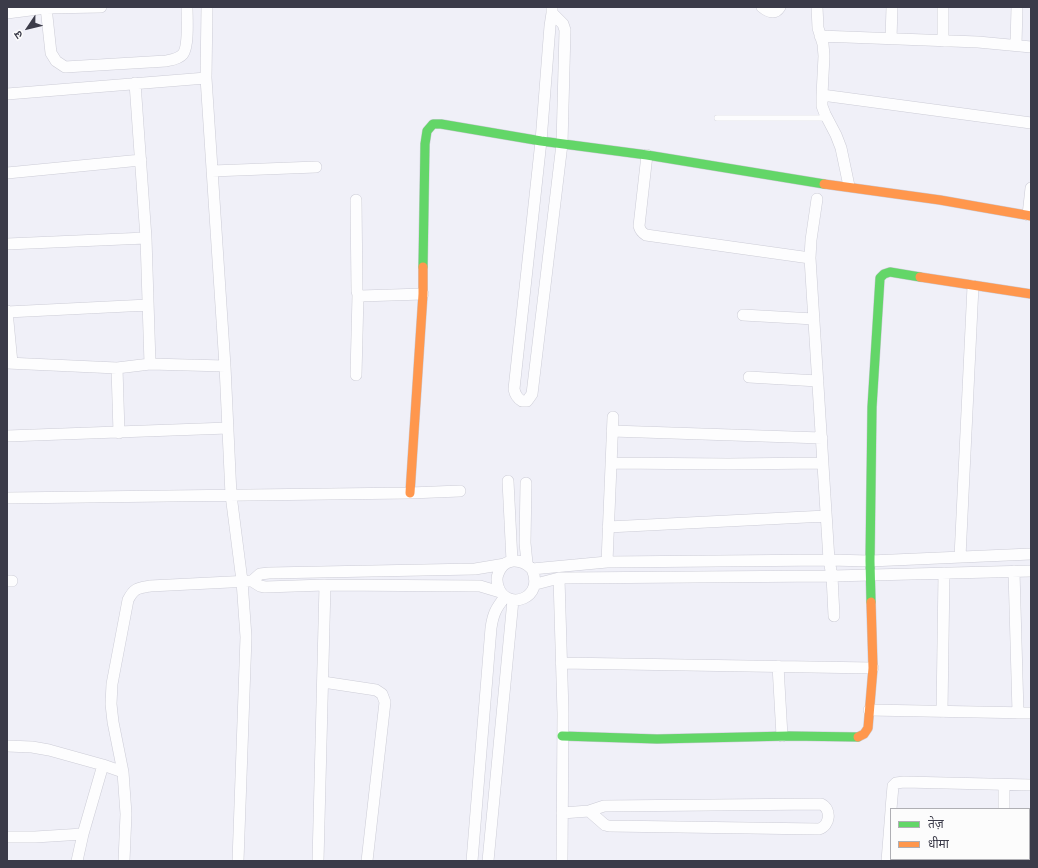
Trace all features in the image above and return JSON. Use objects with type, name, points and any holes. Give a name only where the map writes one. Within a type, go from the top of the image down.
[{"type":"street","points":[[7,13],[46,8],[101,7]]},
{"type":"street","points":[[46,8],[51,53],[56,62],[65,67],[166,61],[176,59],[183,54],[186,46],[188,7]]},
{"type":"street","points":[[207,7],[206,78],[225,366],[231,495],[247,581],[238,861]]},
{"type":"street","points":[[762,7],[775,12],[780,7]]},
{"type":"street","points":[[816,7],[818,28],[823,44],[824,56],[822,106],[841,148],[849,186]]},
{"type":"street","points":[[891,39],[892,7]]},
{"type":"street","points":[[943,7],[943,41]]},
{"type":"street","points":[[1016,46],[1017,7]]},
{"type":"street","points":[[552,10],[566,30],[562,144],[532,394],[527,401],[522,401],[518,398],[514,389],[541,141],[552,10]]},
{"type":"street","points":[[820,36],[978,42],[1031,47]]},
{"type":"street","points":[[7,94],[206,78]]},
{"type":"street","points":[[135,83],[146,238],[150,364]]},
{"type":"street","points":[[822,95],[1031,123]]},
{"type":"street","points":[[410,493],[423,294],[425,144],[427,131],[433,124],[441,124],[541,141],[647,155],[1030,215],[1031,188]]},
{"type":"street","points":[[647,155],[639,226],[642,233],[653,236],[810,258]]},
{"type":"street","points":[[7,173],[140,160]]},
{"type":"street","points":[[212,171],[316,167]]},
{"type":"street","points":[[817,199],[810,258],[826,516],[834,616]]},
{"type":"street","points":[[356,200],[358,295],[356,375]]},
{"type":"street","points":[[7,244],[146,238]]},
{"type":"street","points":[[562,736],[657,739],[862,736],[868,728],[873,668],[870,575],[872,407],[880,278],[882,274],[890,272],[1031,294]]},
{"type":"street","points":[[960,557],[973,286]]},
{"type":"street","points":[[358,295],[423,294]]},
{"type":"street","points":[[148,305],[7,312],[9,363],[117,368],[150,364],[225,366]]},
{"type":"street","points":[[743,314],[814,319]]},
{"type":"street","points":[[117,368],[119,432]]},
{"type":"street","points":[[749,377],[818,381]]},
{"type":"street","points":[[607,562],[613,417]]},
{"type":"street","points":[[7,436],[228,428]]},
{"type":"street","points":[[612,431],[822,438]]},
{"type":"street","points":[[611,462],[728,464],[823,463]]},
{"type":"street","points":[[508,481],[508,562]]},
{"type":"street","points":[[124,861],[126,814],[123,772],[111,704],[112,684],[128,600],[132,592],[139,588],[150,586],[247,581],[265,587],[325,585],[480,586],[520,600],[528,596],[533,591],[536,584],[525,543],[526,482]]},
{"type":"street","points":[[7,498],[410,493],[460,491]]},
{"type":"street","points":[[608,528],[826,516]]},
{"type":"street","points":[[247,581],[260,574],[269,573],[475,569],[519,561],[530,566],[607,562],[870,561],[1031,554]]},
{"type":"street","points":[[488,861],[506,596],[497,584],[497,577],[499,569],[508,562]]},
{"type":"street","points":[[1014,571],[1018,713]]},
{"type":"street","points":[[536,584],[559,578],[832,576],[1031,571]]},
{"type":"street","points":[[942,712],[944,573]]},
{"type":"street","points":[[559,578],[562,736],[562,861]]},
{"type":"street","points":[[318,861],[325,585]]},
{"type":"street","points":[[472,861],[491,628],[497,606],[506,596]]},
{"type":"street","points":[[561,663],[873,668]]},
{"type":"street","points":[[778,666],[782,736]]},
{"type":"street","points":[[323,682],[376,690],[382,694],[385,702],[367,861]]},
{"type":"street","points":[[869,710],[1031,713]]},
{"type":"street","points":[[7,746],[32,746],[103,765],[123,772]]},
{"type":"street","points":[[77,861],[83,834],[103,765]]},
{"type":"street","points":[[891,808],[893,786],[904,782],[1031,786]]},
{"type":"street","points":[[1004,785],[1004,808]]},
{"type":"street","points":[[562,813],[589,811],[604,806],[821,804],[827,808],[828,817],[826,825],[819,829],[609,826],[589,811]]},
{"type":"street","points":[[888,861],[890,827]]},
{"type":"street","points":[[7,837],[83,834]]},
{"type":"street","points":[[983,861],[994,860]]},
{"type":"lane","points":[[717,118],[828,118]]},
{"type":"traffic: fast","points":[[423,267],[425,144],[427,131],[433,124],[441,124],[541,141],[647,155],[824,184]]},
{"type":"traffic: fast","points":[[871,602],[870,561],[872,407],[880,278],[884,274],[890,272],[920,277]]},
{"type":"traffic: fast","points":[[562,736],[657,739],[789,736],[858,737]]},
{"type":"traffic: slow","points":[[824,184],[940,200],[1031,216]]},
{"type":"traffic: slow","points":[[410,493],[423,294],[423,267]]},
{"type":"traffic: slow","points":[[920,277],[1031,294]]},
{"type":"traffic: slow","points":[[858,737],[864,734],[868,728],[873,668],[871,602]]}]
